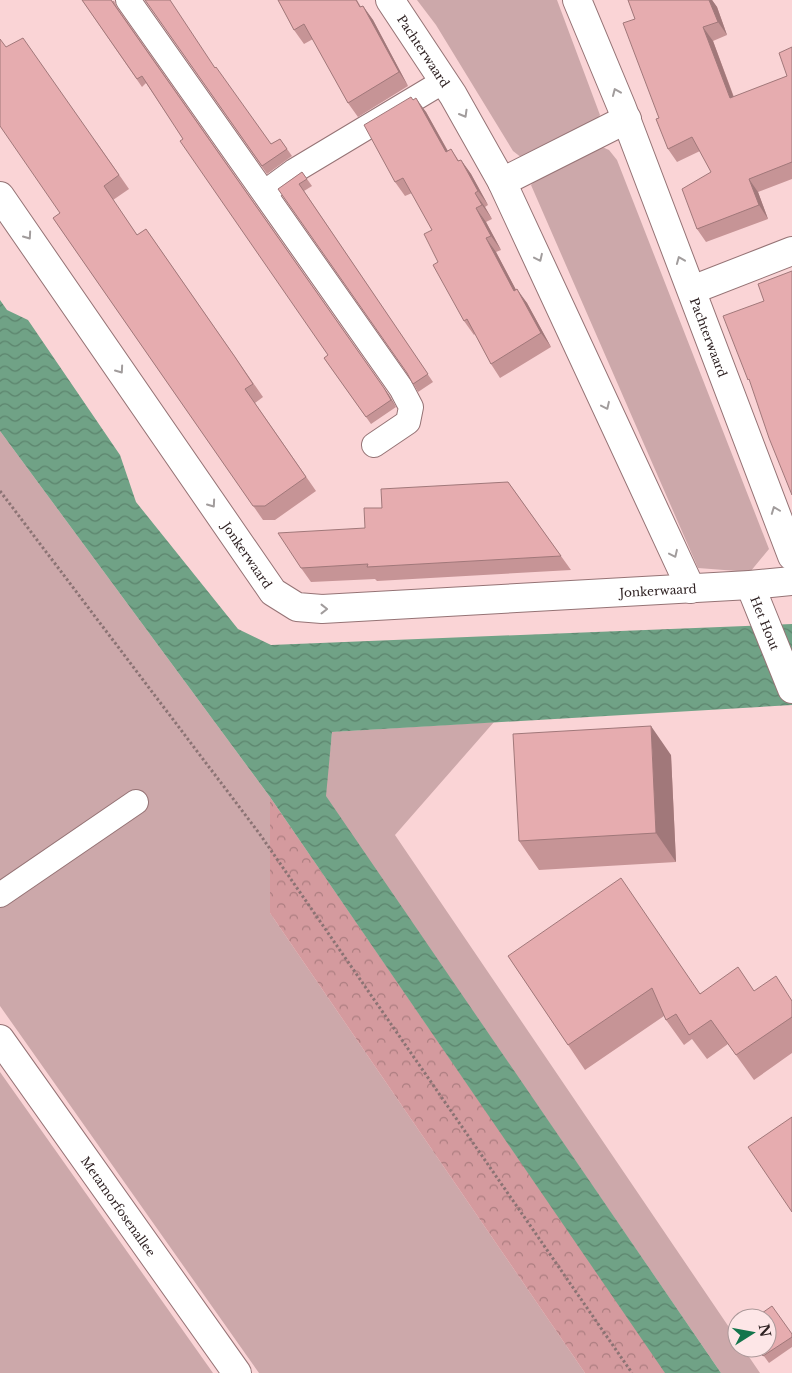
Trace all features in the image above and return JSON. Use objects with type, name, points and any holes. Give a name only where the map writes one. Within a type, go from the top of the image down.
[{"type":"street","name":"Pachterwaard","points":[[390,0],[444,80],[502,182],[690,589]]},
{"type":"street","name":"Pachterwaard","points":[[577,0],[627,119],[792,556]]},
{"type":"street","points":[[502,182],[627,119]]},
{"type":"street","name":"Jonkerwaard","points":[[0,196],[273,592],[297,607],[322,609],[750,586],[792,581]]},
{"type":"street","points":[[692,290],[792,251]]},
{"type":"street","name":"Het Hout","points":[[750,586],[792,689]]},
{"type":"street","name":"Metamorfosenallee","points":[[0,1039],[237,1373]]},
{"type":"lane","points":[[128,0],[401,388],[411,407],[408,422],[374,444]]},
{"type":"lane","points":[[264,193],[294,171],[444,80]]},
{"type":"lane","points":[[0,894],[136,802]]},
{"type":"path","points":[[0,491],[259,833],[632,1373]]},
{"type":"shaded area","points":[[417,0],[557,0],[600,115],[591,127],[522,158],[513,151],[436,25]]},
{"type":"shaded area","points":[[600,146],[609,150],[617,160],[769,549],[750,572],[698,568],[531,185],[540,175]]},
{"type":"shaded area","points":[[0,431],[270,797],[270,913],[585,1373],[259,1373],[0,1006]]},
{"type":"shaded area","points":[[494,722],[395,835],[727,1324],[727,1358],[750,1358],[760,1373],[721,1373],[325,796],[332,732]]},
{"type":"shaded area","points":[[0,1072],[213,1373],[0,1373]]},
{"type":"green space","points":[[270,797],[666,1373],[585,1373],[270,913]]},
{"type":"water","points":[[0,300],[7,310],[28,320],[120,455],[136,502],[238,629],[271,645],[792,624],[792,705],[332,732],[326,796],[721,1373],[665,1373],[270,797],[0,431]]},
{"type":"building","points":[[82,0],[111,0],[391,400],[366,417],[324,358],[328,355],[180,141],[183,139],[142,76],[137,79]]},
{"type":"building","points":[[145,0],[170,0],[215,68],[271,144],[280,139],[287,149],[262,166]]},
{"type":"building","points":[[278,0],[356,0],[360,7],[363,6],[399,72],[348,103],[304,24],[294,30]]},
{"type":"building","points":[[628,0],[709,0],[718,22],[703,27],[730,98],[787,76],[779,53],[792,47],[792,162],[749,179],[759,205],[697,229],[682,189],[711,172],[692,137],[668,149],[656,119],[659,118],[623,23],[635,19]]},
{"type":"building","points":[[23,38],[119,175],[104,186],[137,235],[146,229],[235,357],[253,384],[245,389],[306,477],[265,506],[253,506],[53,218],[60,213],[0,126],[0,39],[6,47]]},
{"type":"building","points":[[411,97],[413,100],[416,98],[446,152],[451,149],[458,161],[461,160],[478,191],[475,193],[482,205],[476,208],[491,236],[486,238],[514,291],[517,289],[541,333],[491,364],[467,319],[464,321],[433,265],[438,262],[424,234],[432,230],[403,178],[395,182],[364,125]]},
{"type":"building","points":[[302,172],[307,179],[299,184],[428,374],[413,384],[278,189]]},
{"type":"building","points":[[792,271],[792,495],[769,438],[749,379],[723,316],[764,301],[758,284]]},
{"type":"building","points":[[508,482],[561,556],[367,567],[368,564],[301,568],[278,533],[365,528],[364,508],[382,508],[381,489]]},
{"type":"building","points":[[651,726],[656,833],[519,841],[513,734]]},
{"type":"building","points":[[621,878],[700,994],[738,967],[754,991],[776,976],[792,1001],[792,1017],[736,1055],[711,1020],[689,1035],[676,1014],[666,1020],[652,988],[568,1045],[508,956]]},
{"type":"building","points":[[792,1117],[792,1212],[748,1147]]},
{"type":"building","points":[[777,1313],[792,1334],[792,1337],[777,1347]]}]
